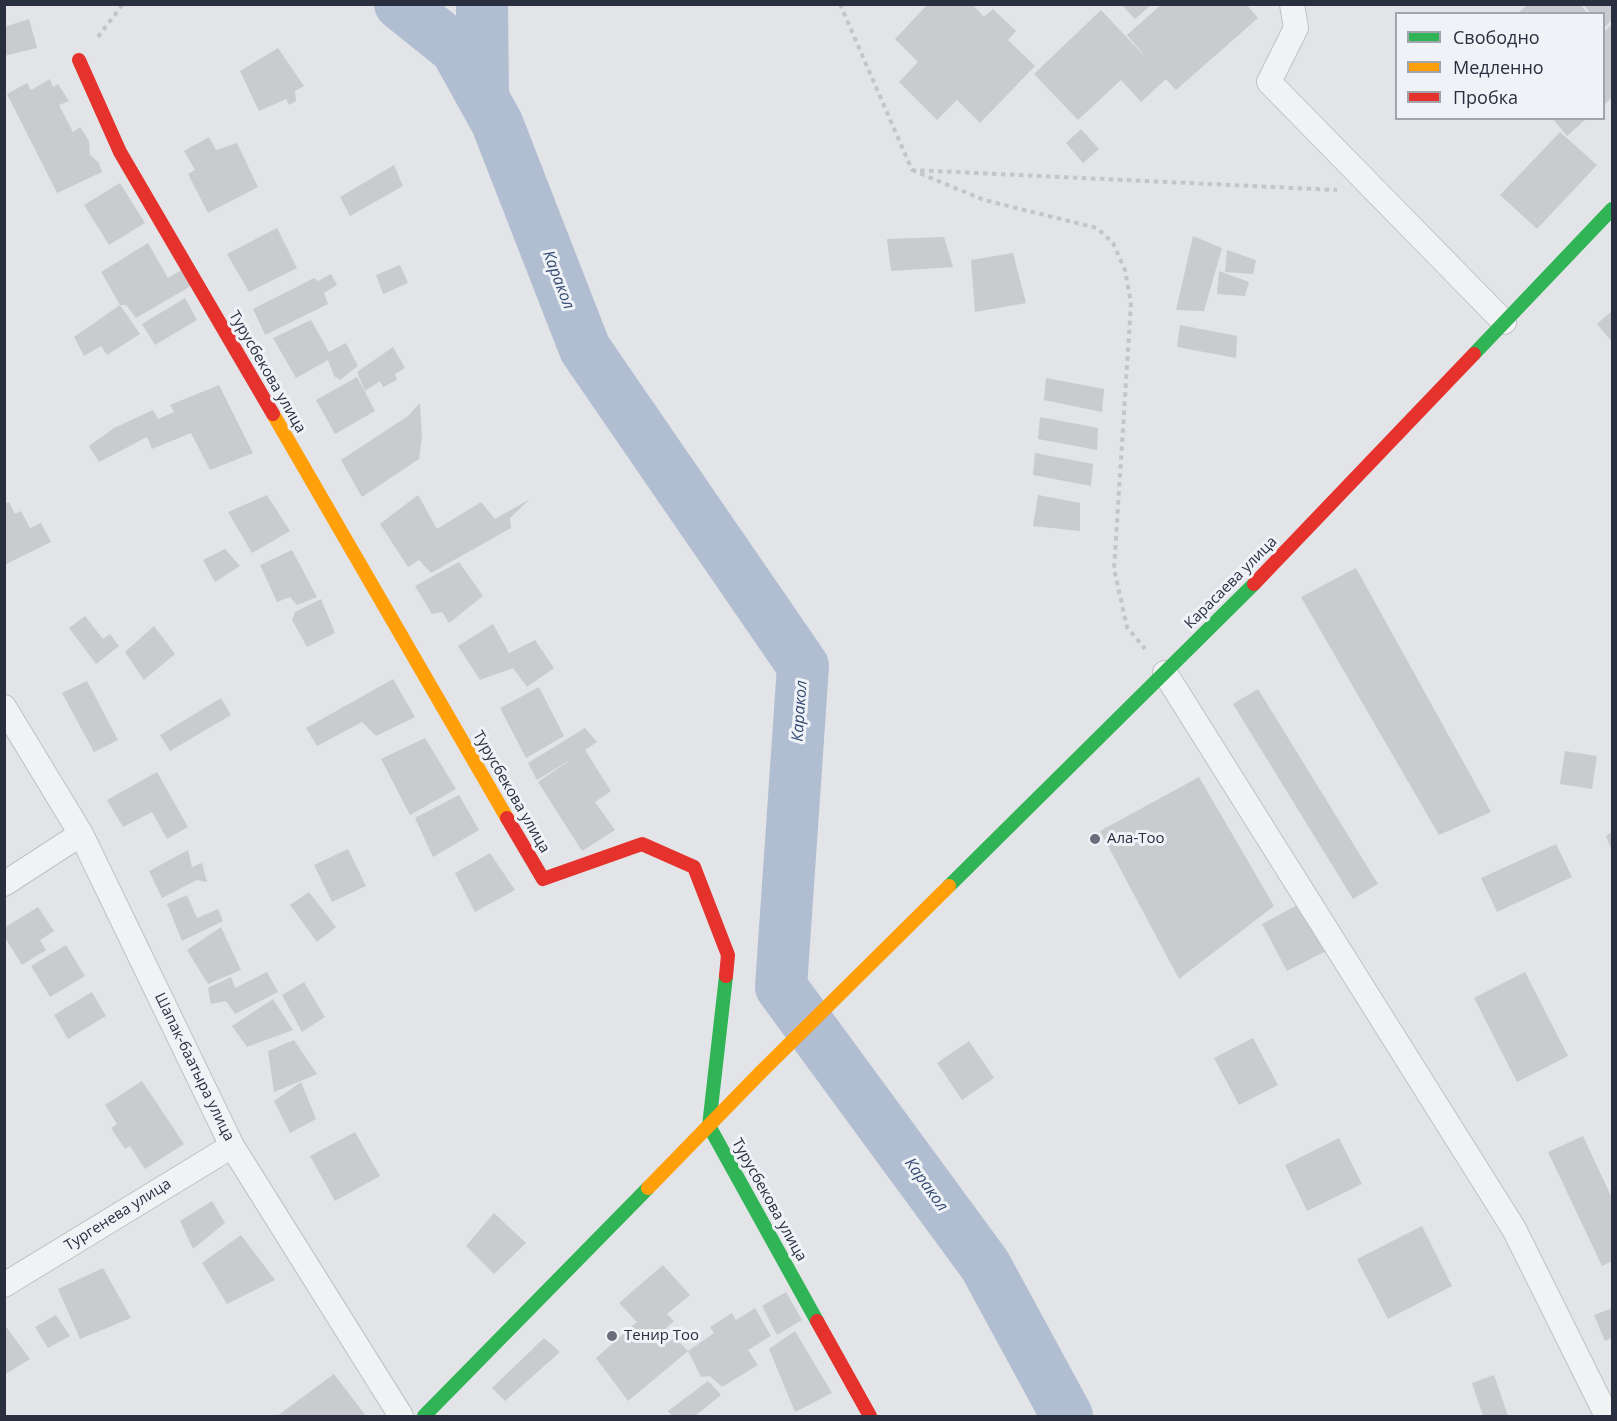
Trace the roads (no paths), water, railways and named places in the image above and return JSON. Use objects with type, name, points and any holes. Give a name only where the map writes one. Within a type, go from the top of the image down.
[{"type":"street","points":[[1292,4],[1296,28],[1269,82],[1504,322]]},
{"type":"street","name":"Турусбекова улица","points":[[79,60],[120,152],[543,879],[642,844],[694,867],[728,955],[710,1126],[870,1416]]},
{"type":"street","name":"Карасаева улица","points":[[424,1416],[760,1073],[1246,592],[1612,209]]},
{"type":"street","points":[[1165,673],[1514,1229],[1607,1416]]},
{"type":"street","name":"Шапак-баатыра улица","points":[[4,707],[81,834],[232,1146],[401,1416]]},
{"type":"street","points":[[4,884],[81,834]]},
{"type":"street","name":"Тургенева улица","points":[[4,1285],[232,1146]]},
{"type":"waterway","name":"Каракол","points":[[400,4],[456,49],[497,123],[585,349],[803,666],[781,987],[985,1265],[1067,1416]]},
{"type":"waterway","points":[[482,4],[483,95]]},
{"type":"place","name":"Ала-Тоо","points":[[1095,839]]},
{"type":"place","name":"Тенир Тоо","points":[[612,1336]]}]
